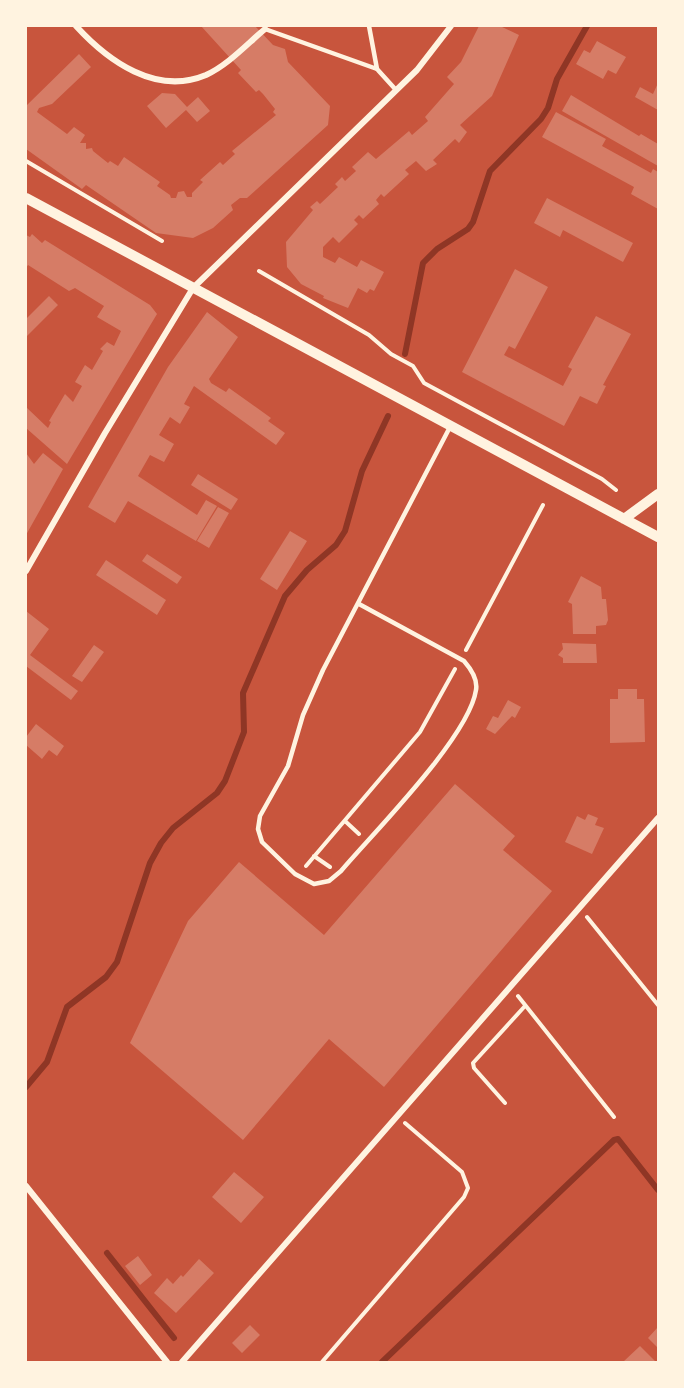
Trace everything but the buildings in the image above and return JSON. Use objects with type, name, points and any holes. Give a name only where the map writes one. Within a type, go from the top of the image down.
[{"type":"street","points":[[76,26],[115,62],[135,74],[171,81],[189,80],[213,71],[265,29]]},
{"type":"street","points":[[26,571],[105,433],[193,288],[417,70],[451,26]]},
{"type":"street","points":[[26,198],[658,537]]},
{"type":"street","points":[[624,519],[658,494]]},
{"type":"street","points":[[182,1362],[658,818]]},
{"type":"street","points":[[26,1186],[167,1362]]},
{"type":"lane","points":[[369,26],[377,69]]},
{"type":"lane","points":[[265,29],[377,69],[396,90]]},
{"type":"lane","points":[[359,604],[460,659],[471,670],[476,690],[467,714],[436,760],[335,878],[314,884],[295,874],[262,842],[258,829],[260,816],[288,766],[303,715],[323,670],[451,426]]},
{"type":"path","points":[[26,161],[162,241]]},
{"type":"path","points":[[258,271],[369,335],[391,354],[413,366],[424,383],[602,479],[616,490]]},
{"type":"path","points":[[295,874],[303,869],[420,732],[543,505]]},
{"type":"path","points":[[516,540],[523,544]]},
{"type":"path","points":[[484,600],[491,603]]},
{"type":"path","points":[[593,923],[658,1005]]},
{"type":"path","points":[[505,1103],[474,1068],[473,1063],[524,1004],[614,1117]]},
{"type":"path","points":[[322,1362],[464,1197],[468,1188],[462,1172],[412,1130]]},
{"type":"waterway","points":[[405,354],[423,263],[437,249],[468,229],[473,222],[490,171],[541,119],[548,108],[557,79],[587,26]]},
{"type":"waterway","points":[[26,1087],[47,1062],[67,1007],[106,977],[117,962],[150,863],[161,843],[173,828],[217,793],[225,781],[244,732],[243,693],[285,596],[307,570],[336,545],[345,531],[362,471],[388,416]]},
{"type":"waterway","points":[[382,1362],[614,1140],[618,1139],[658,1190]]},
{"type":"waterway","points":[[107,1253],[174,1338]]}]
